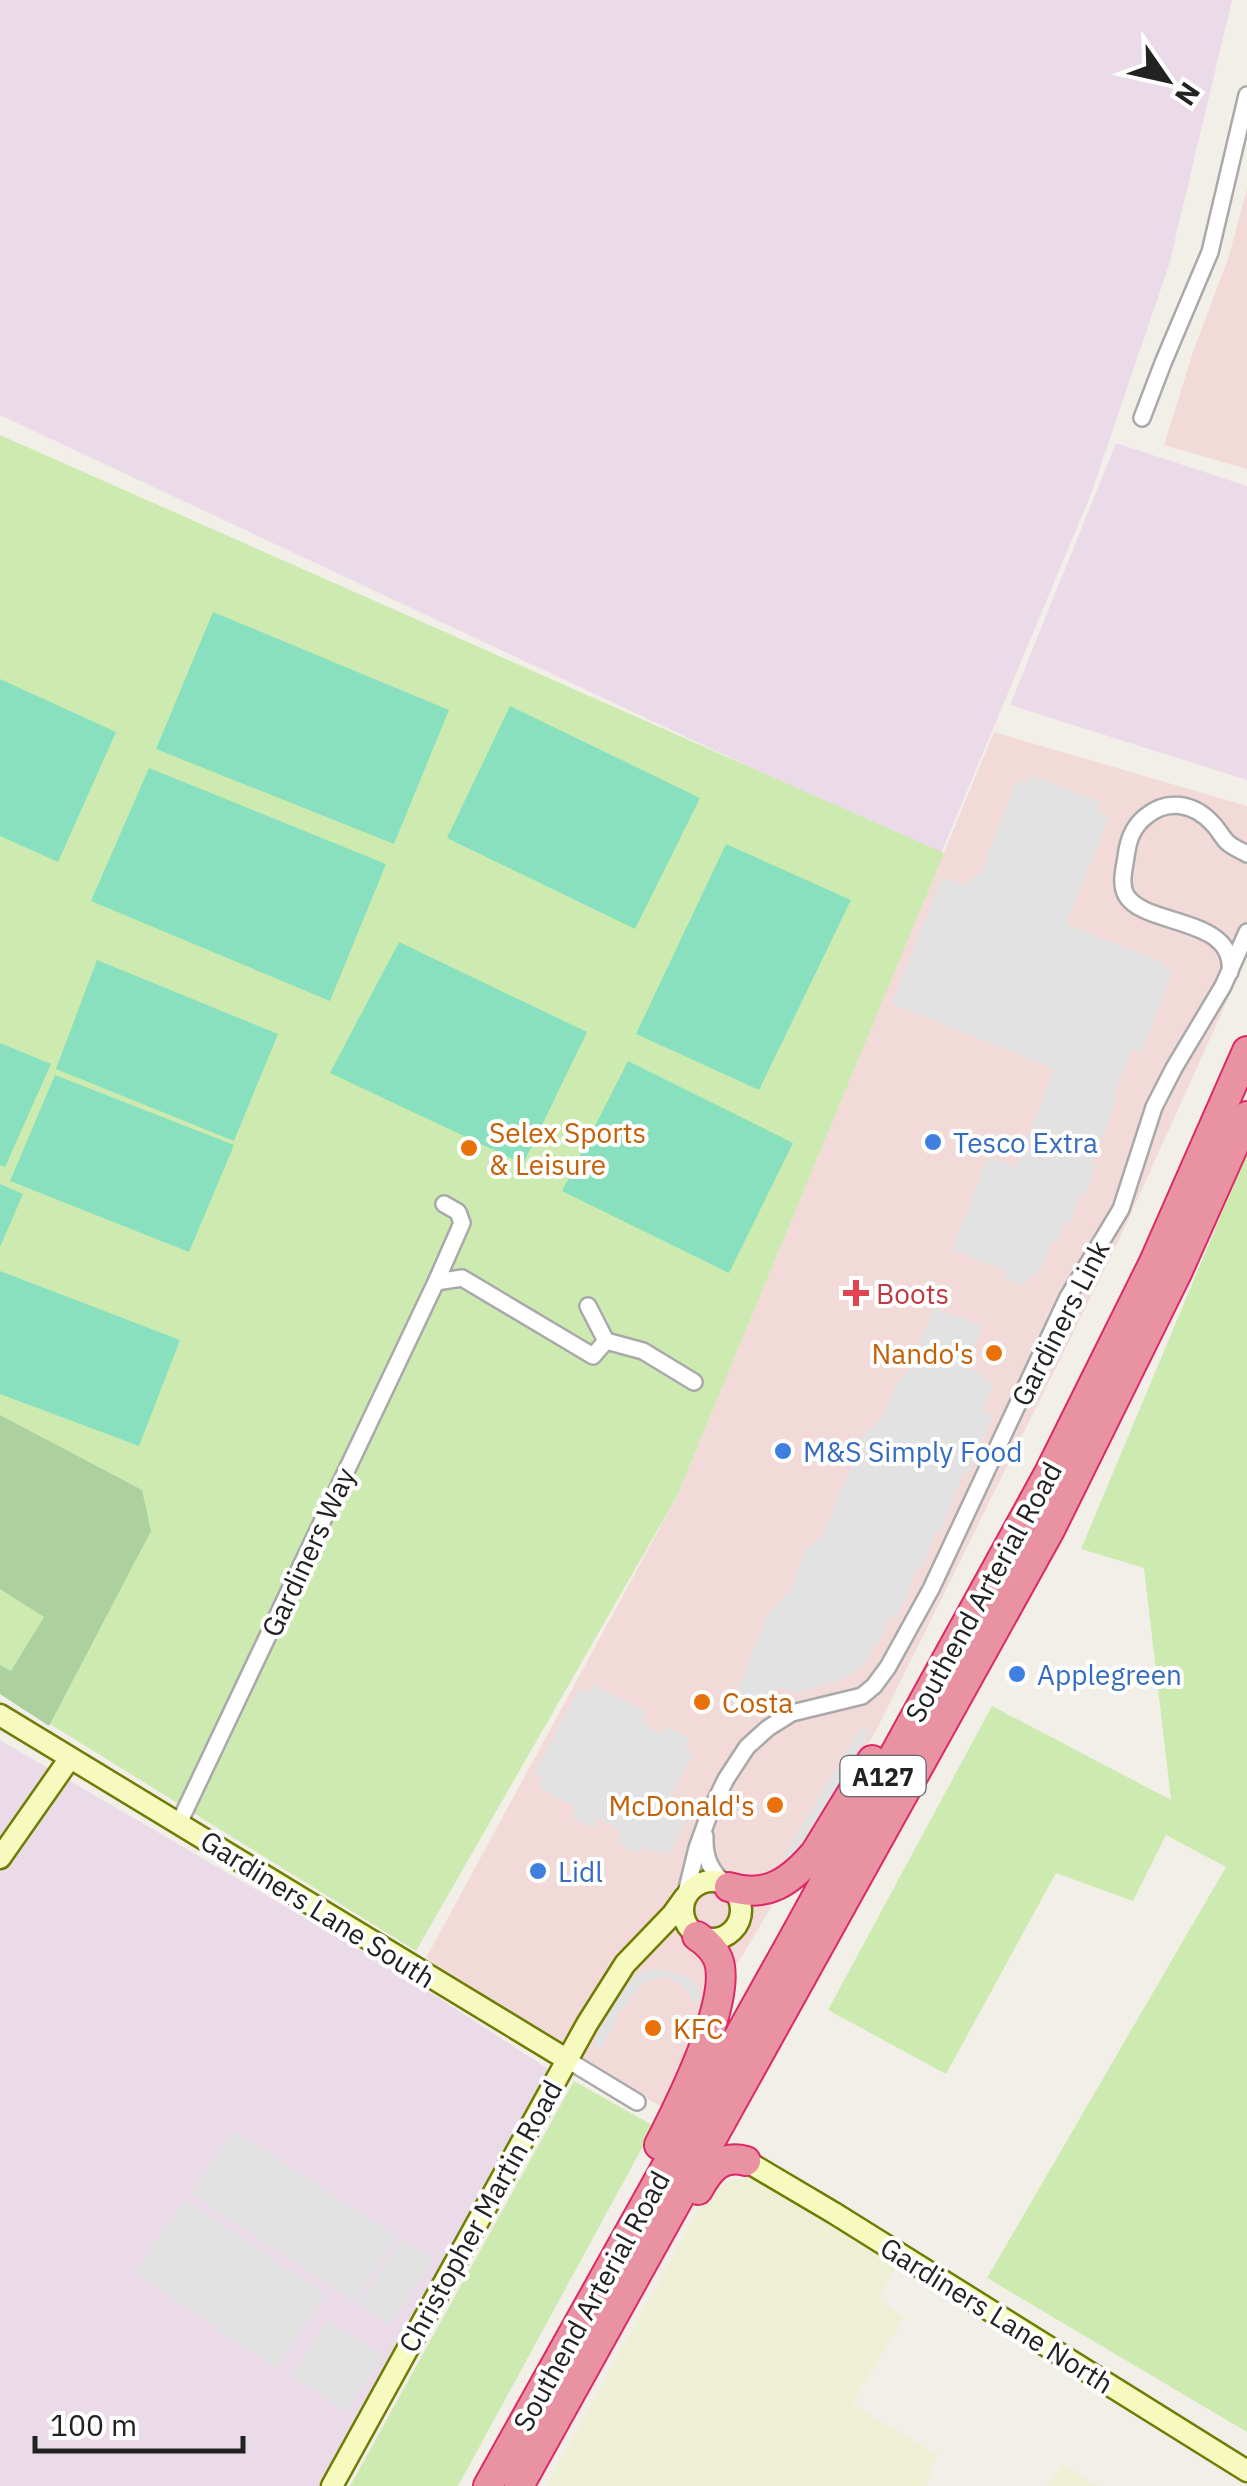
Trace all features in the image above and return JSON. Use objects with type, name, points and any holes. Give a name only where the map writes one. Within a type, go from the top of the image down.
[{"type":"highway","name":"Southend Arterial Road","points":[[488,2486],[1049,1473],[1154,1262],[1247,1051]]},
{"type":"highway","name":"Southend Arterial Road","points":[[520,2486],[1066,1500],[1178,1272],[1247,1116]]},
{"type":"highway","name":"A127","points":[[729,1887],[767,1890],[790,1877],[815,1853],[1049,1473]]},
{"type":"highway","name":"A127","points":[[746,2160],[734,2144],[737,2122],[856,1879]]},
{"type":"highway","name":"A127","points":[[488,2486],[667,2130],[710,2030],[719,1998],[720,1968],[714,1950],[697,1936]]},
{"type":"highway","name":"A127","points":[[520,2486],[708,2172],[729,2159],[746,2160]]},
{"type":"street","points":[[1142,418],[1210,252],[1247,95]]},
{"type":"street","points":[[1229,976],[1230,958],[1219,940],[1140,907],[1128,898],[1123,881],[1128,840],[1153,811],[1185,804],[1206,817],[1230,845],[1247,854]]},
{"type":"street","name":"Gardiners Link","points":[[685,1897],[710,1812],[726,1779],[757,1736],[792,1714],[862,1696],[888,1667],[930,1589],[1068,1298],[1121,1209],[1163,1088],[1229,976],[1247,932]]},
{"type":"street","name":"Gardiners Way","points":[[179,1822],[462,1223],[458,1212],[444,1204]]},
{"type":"street","points":[[436,1282],[462,1278],[593,1356],[606,1341]]},
{"type":"street","points":[[588,1306],[606,1341],[642,1352],[694,1382]]},
{"type":"street","name":"Gardiners Lane South","points":[[0,1714],[637,2102]]},
{"type":"street","points":[[0,1858],[70,1758]]},
{"type":"street","name":"Gardiners Link","points":[[710,1812],[704,1840],[706,1853],[714,1875],[729,1887]]},
{"type":"street","points":[[636,1951],[671,1932],[715,1940],[724,1937],[737,1926],[742,1909],[729,1887],[704,1881],[685,1897],[684,1921],[697,1936]]},
{"type":"street","name":"Christopher Martin Road","points":[[332,2486],[566,2059],[616,1976],[685,1897]]},
{"type":"street","name":"Gardiners Lane North","points":[[746,2160],[1247,2470]]},
{"type":"shaded area","points":[[0,0],[1232,0],[1169,265],[1091,494],[940,856],[0,415]]},
{"type":"shaded area","points":[[1247,189],[1247,469],[1164,445],[1228,259]]},
{"type":"shaded area","points":[[1116,443],[1247,486],[1247,780],[1010,705]]},
{"type":"shaded area","points":[[994,732],[1247,806],[1247,957],[1119,1240],[877,1729],[717,1998],[663,2108],[426,1958],[677,1496]]},
{"type":"shaded area","points":[[1029,774],[1100,802],[1097,811],[1109,816],[1066,924],[1165,963],[1164,968],[1173,971],[1142,1052],[1132,1049],[1092,1162],[1097,1165],[1085,1195],[1081,1194],[1069,1223],[1064,1222],[1057,1243],[1052,1242],[1040,1271],[1036,1270],[1033,1278],[1028,1277],[1025,1286],[1004,1278],[1006,1271],[952,1250],[988,1157],[1016,1167],[1055,1069],[892,1004],[942,877],[964,885],[981,872],[1017,780],[1026,784]]},
{"type":"shaded area","points":[[934,1308],[982,1325],[966,1368],[994,1384],[982,1411],[993,1415],[922,1569],[917,1568],[897,1618],[890,1616],[866,1663],[842,1680],[794,1693],[776,1687],[764,1716],[731,1704],[768,1614],[791,1589],[806,1550],[823,1534],[865,1433],[883,1417]]},
{"type":"shaded area","points":[[593,1684],[646,1712],[641,1722],[662,1735],[667,1727],[689,1738],[685,1747],[694,1753],[671,1795],[692,1810],[669,1854],[660,1850],[657,1854],[643,1846],[638,1854],[617,1842],[621,1831],[599,1819],[593,1829],[572,1817],[576,1808],[539,1787],[543,1778],[534,1773],[579,1688],[589,1692]]},
{"type":"shaded area","points":[[861,1727],[870,1732],[795,1857],[786,1859],[783,1857]]},
{"type":"shaded area","points":[[0,1740],[411,1980],[550,2070],[319,2486],[0,2486]]},
{"type":"shaded area","points":[[663,1969],[689,1978],[702,2000],[693,2003],[679,1983],[659,1977],[643,1984],[619,2013],[601,2049],[593,2044],[611,2008],[633,1978],[646,1970]]},
{"type":"shaded area","points":[[234,2130],[397,2237],[354,2302],[191,2194]]},
{"type":"shaded area","points":[[185,2199],[326,2295],[276,2368],[135,2273]]},
{"type":"shaded area","points":[[401,2239],[434,2260],[389,2325],[358,2304]]},
{"type":"shaded area","points":[[328,2320],[383,2356],[346,2412],[291,2376]]},
{"type":"green space","points":[[0,435],[944,853],[677,1496],[416,1951],[0,1693]]},
{"type":"green space","points":[[213,612],[449,710],[394,844],[156,749]]},
{"type":"green space","points":[[0,679],[116,732],[58,862],[0,836]]},
{"type":"green space","points":[[510,706],[700,798],[635,929],[447,838]]},
{"type":"green space","points":[[149,768],[386,864],[330,1001],[91,901]]},
{"type":"green space","points":[[726,844],[851,900],[759,1090],[636,1034]]},
{"type":"green space","points":[[399,942],[587,1032],[523,1164],[330,1073]]},
{"type":"green space","points":[[97,960],[278,1034],[234,1141],[56,1069]]},
{"type":"green space","points":[[0,1043],[51,1064],[5,1167],[0,1165]]},
{"type":"green space","points":[[628,1061],[793,1143],[729,1273],[562,1191]]},
{"type":"green space","points":[[55,1075],[234,1145],[189,1252],[10,1181]]},
{"type":"green space","points":[[1247,1153],[1247,2432],[987,2278],[1226,1867],[1166,1835],[1133,1901],[1056,1873],[946,2074],[828,2010],[992,1706],[1171,1800],[1144,1568],[1081,1549]]},
{"type":"green space","points":[[0,1184],[23,1194],[0,1247]]},
{"type":"green space","points":[[0,1271],[180,1340],[139,1446],[0,1394]]},
{"type":"green space","points":[[0,1415],[142,1490],[151,1531],[49,1726],[0,1694],[0,1665],[11,1671],[44,1617],[0,1589]]},
{"type":"green space","points":[[574,2081],[654,2126],[458,2486],[350,2486]]},
{"type":"green space","points":[[750,2176],[899,2262],[878,2298],[904,2318],[851,2404],[937,2454],[926,2486],[546,2486],[711,2187]]},
{"type":"green space","points":[[1062,2464],[1097,2486],[1047,2486]]},
{"type":"place","name":"Tesco Extra","points":[[933,1142]]},
{"type":"place","name":"Selex Sports & Leisure","points":[[469,1148]]},
{"type":"place","name":"Boots","points":[[856,1293]]},
{"type":"place","name":"Nando's","points":[[994,1353]]},
{"type":"place","name":"M&S Simply Food","points":[[783,1451]]},
{"type":"place","name":"Applegreen","points":[[1017,1674]]},
{"type":"place","name":"Costa","points":[[702,1702]]},
{"type":"place","name":"McDonald's","points":[[775,1805]]},
{"type":"place","name":"Lidl","points":[[538,1871]]},
{"type":"place","name":"KFC","points":[[653,2028]]}]
